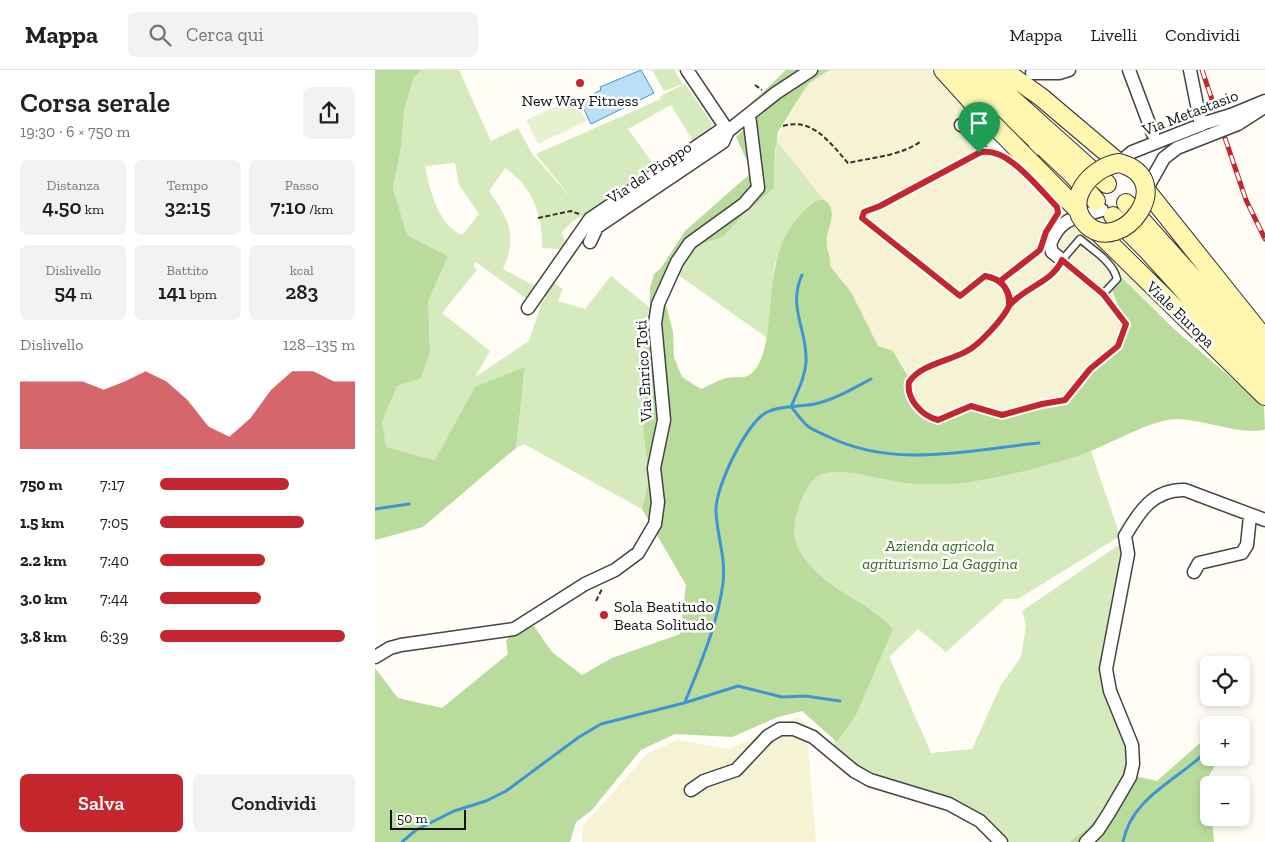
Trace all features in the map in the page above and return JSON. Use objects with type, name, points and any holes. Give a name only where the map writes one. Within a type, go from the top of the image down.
[{"type":"street","points":[[687,70],[728,131]]},
{"type":"street","points":[[528,308],[590,219],[721,130],[728,131],[776,92],[811,70]]},
{"type":"street","name":"Viale Europa","points":[[943,70],[981,112],[1077,209],[1087,225],[1098,232],[1265,396]]},
{"type":"street","name":"Viale Europa","points":[[962,70],[1073,175],[1103,209],[1149,250],[1265,380]]},
{"type":"street","name":"Viale Europa","points":[[980,70],[1107,184],[1118,189],[1126,203],[1265,358]]},
{"type":"street","points":[[1003,70],[1033,83],[1141,178],[1153,186],[1205,262],[1265,339]]},
{"type":"street","points":[[1033,83],[1069,70]]},
{"type":"street","points":[[1129,70],[1154,138]]},
{"type":"street","points":[[1190,70],[1206,127]]},
{"type":"street","name":"Via Metastasio","points":[[1234,120],[1265,101]]},
{"type":"street","name":"Via Metastasio","points":[[1117,156],[1154,138],[1234,120],[1265,106]]},
{"type":"street","name":"Via Enrico Toti","points":[[375,657],[390,648],[401,645],[514,629],[585,584],[615,570],[638,553],[655,524],[659,502],[654,468],[664,420],[655,323],[658,304],[677,262],[690,243],[699,234],[744,204],[758,188],[749,115]]},
{"type":"street","points":[[961,125],[980,133],[1011,157],[1017,159],[1026,157],[1040,145]]},
{"type":"street","name":"Via Metastasio","points":[[1153,186],[1164,158],[1206,127]]},
{"type":"street","name":"Via del Pioppo","points":[[590,242],[597,227],[723,142],[728,131]]},
{"type":"street","points":[[1077,209],[1079,194],[1090,178],[1117,156]]},
{"type":"street","points":[[1103,209],[1097,190],[1107,184]]},
{"type":"street","points":[[1098,232],[1114,232],[1131,222],[1144,206],[1153,186]]},
{"type":"street","points":[[1062,260],[1052,252],[1050,244],[1059,229],[1075,216],[1103,209],[1121,213],[1126,203]]},
{"type":"street","points":[[1086,842],[1098,830],[1109,813],[1130,777],[1133,764],[1132,745],[1110,691],[1106,669],[1128,554],[1125,536],[1146,504],[1156,496],[1177,490],[1185,490],[1250,516],[1265,520]]},
{"type":"street","points":[[1194,572],[1199,564],[1242,553],[1247,545],[1250,516]]},
{"type":"street","points":[[691,790],[704,782],[737,770],[768,736],[780,729],[794,729],[813,737],[854,771],[870,780],[949,804],[980,821],[1001,842]]},
{"type":"lane","points":[[1080,239],[1110,265],[1116,274],[1117,279],[1103,294],[1062,260],[1080,239]]},
{"type":"path","points":[[783,126],[795,122],[813,129],[825,137],[848,163],[901,152],[913,148],[921,141]]},
{"type":"path","points":[[987,150],[880,206],[864,212],[862,216],[960,296],[985,276],[1000,281],[1009,294],[1009,306]]},
{"type":"path","points":[[538,218],[571,211],[582,216]]},
{"type":"path","points":[[1000,281],[1040,250],[1043,245]]},
{"type":"path","points":[[1040,250],[1051,259],[1062,260],[1055,272],[1024,291],[1009,306],[982,340],[969,350],[911,378],[909,386],[911,398],[926,415],[933,419],[943,419],[971,406],[1002,415],[1065,400],[1090,369],[1114,350],[1125,333],[1126,324],[1123,317],[1103,294]]},
{"type":"shaded area","points":[[829,70],[929,70],[1005,155],[1012,158],[1163,305],[1151,332],[1125,333],[1114,350],[1106,355],[1065,400],[1002,415],[971,406],[938,420],[926,415],[911,398],[905,368],[893,351],[878,346],[780,245],[774,188],[776,140],[808,84]]},
{"type":"shaded area","points":[[798,717],[806,724],[816,842],[582,842],[583,826],[648,753],[678,740],[729,749]]},
{"type":"green space","points":[[375,70],[422,70],[414,77],[404,111],[401,148],[393,188],[407,235],[448,256],[428,302],[430,351],[421,378],[397,386],[382,421],[386,447],[435,460],[475,387],[525,367],[516,448],[423,527],[375,540]]},
{"type":"green space","points":[[422,70],[459,70],[491,141],[518,128],[533,155],[573,200],[536,154],[661,99],[660,96],[685,84],[712,123],[709,133],[694,143],[671,105],[628,129],[656,168],[574,220],[562,232],[565,244],[560,249],[542,248],[541,225],[534,203],[523,184],[505,168],[489,191],[502,211],[509,228],[510,247],[503,269],[535,286],[527,299],[476,262],[473,266],[477,270],[442,313],[490,351],[475,377],[529,341],[541,305],[553,282],[563,289],[558,301],[585,309],[611,276],[650,308],[646,320],[643,429],[649,478],[642,509],[524,444],[516,448],[525,368],[476,387],[435,460],[386,447],[381,421],[397,386],[430,351],[428,302],[448,256],[407,235],[393,188],[401,148],[404,111],[414,77]],"holes":[[[455,163],[459,185],[479,214],[462,235],[454,230],[441,215],[432,195],[425,166]]]},
{"type":"green space","points":[[652,70],[674,70],[683,84],[664,91]]},
{"type":"green space","points":[[786,70],[829,70],[808,84],[778,132],[775,150],[774,188],[744,214],[723,237],[690,248],[664,297],[673,332],[674,357],[682,377],[701,389],[730,377],[748,376],[754,371],[760,361],[765,345],[775,268],[784,240],[791,226],[801,214],[808,207],[823,199],[829,204],[832,215],[827,240],[830,266],[851,292],[878,346],[893,351],[909,378],[911,398],[933,419],[943,419],[971,406],[1002,415],[1065,400],[1090,369],[1114,350],[1125,333],[1126,324],[1112,290],[1115,284],[1122,278],[1173,328],[1264,406],[1265,429],[1247,431],[1185,419],[1165,420],[1141,428],[1091,451],[1068,459],[1018,472],[963,483],[906,483],[862,474],[837,472],[827,472],[820,475],[809,485],[798,509],[794,529],[795,541],[805,559],[824,579],[883,619],[893,629],[856,715],[837,742],[802,711],[778,717],[732,737],[675,734],[641,750],[591,811],[576,822],[570,842],[375,842],[375,668],[398,698],[442,708],[508,654],[506,641],[512,632],[534,626],[552,652],[582,675],[612,658],[680,634],[686,585],[642,509],[649,478],[643,429],[646,372],[644,339],[650,308],[650,287],[654,274],[661,268],[685,231],[752,172],[736,137],[756,118],[750,104]]},
{"type":"green space","points":[[575,98],[587,121],[538,144],[526,120]]},
{"type":"green space","points":[[776,140],[823,199],[819,199],[775,263],[767,338],[674,272],[690,248],[723,237],[744,214],[774,188]]},
{"type":"green space","name":"Azienda agricola agriturismo La Gaggina","points":[[1091,451],[1120,536],[1018,599],[1005,599],[946,652],[918,629],[889,657],[931,753],[972,749],[1001,685],[1021,657],[1026,625],[1022,611],[1120,544],[1125,547],[1104,669],[1129,745],[1127,776],[1082,842],[1005,842],[980,817],[869,777],[832,748],[876,631],[801,574],[783,538],[788,506],[823,468],[919,481]]},
{"type":"green space","points":[[1200,743],[1200,766],[1215,766],[1209,776],[1200,776],[1200,826],[1213,826],[1214,842],[1070,842],[1089,827],[1134,776],[1157,781]]},
{"type":"water","points":[[641,70],[654,93],[591,124],[580,101],[601,90],[600,87]]},
{"type":"waterway","points":[[802,275],[798,287],[797,309],[806,350],[806,362],[802,379],[791,407],[809,427],[854,447],[906,455],[959,453],[1039,443]]},
{"type":"waterway","points":[[685,702],[708,644],[721,598],[724,573],[716,511],[717,501],[726,472],[741,442],[759,418],[767,412],[778,408],[809,405],[829,400],[871,379]]},
{"type":"waterway","points":[[375,509],[409,504]]},
{"type":"waterway","points":[[402,842],[416,830],[454,811],[486,801],[506,791],[579,737],[601,724],[684,703],[738,686],[782,697],[805,696],[840,701]]},
{"type":"waterway","points":[[1123,842],[1128,826],[1136,812],[1158,790],[1200,757]]},
{"type":"railway","points":[[1202,70],[1246,200],[1265,239]]},
{"type":"place","name":"New Way Fitness","points":[[580,83]]},
{"type":"place","name":"Sola Beatitudo Beata Solitudo","points":[[604,615]]},
{"type":"route","points":[[979,153],[880,206],[867,210],[862,214],[862,218],[960,296],[979,278],[991,277],[1000,281],[1006,288],[1009,294],[1009,300],[1009,306],[1017,296],[1055,272],[1062,260],[1103,294],[1115,307],[1126,324],[1125,333],[1118,346],[1090,369],[1065,400],[1022,408],[1002,415],[971,406],[938,420],[926,415],[915,405],[909,391],[911,378],[939,363],[962,354],[982,340],[1009,306],[1009,300],[1009,294],[1000,281],[1005,280],[1040,250],[1046,232],[1058,213],[1057,207],[1009,159],[993,151],[987,150],[979,153]]}]
